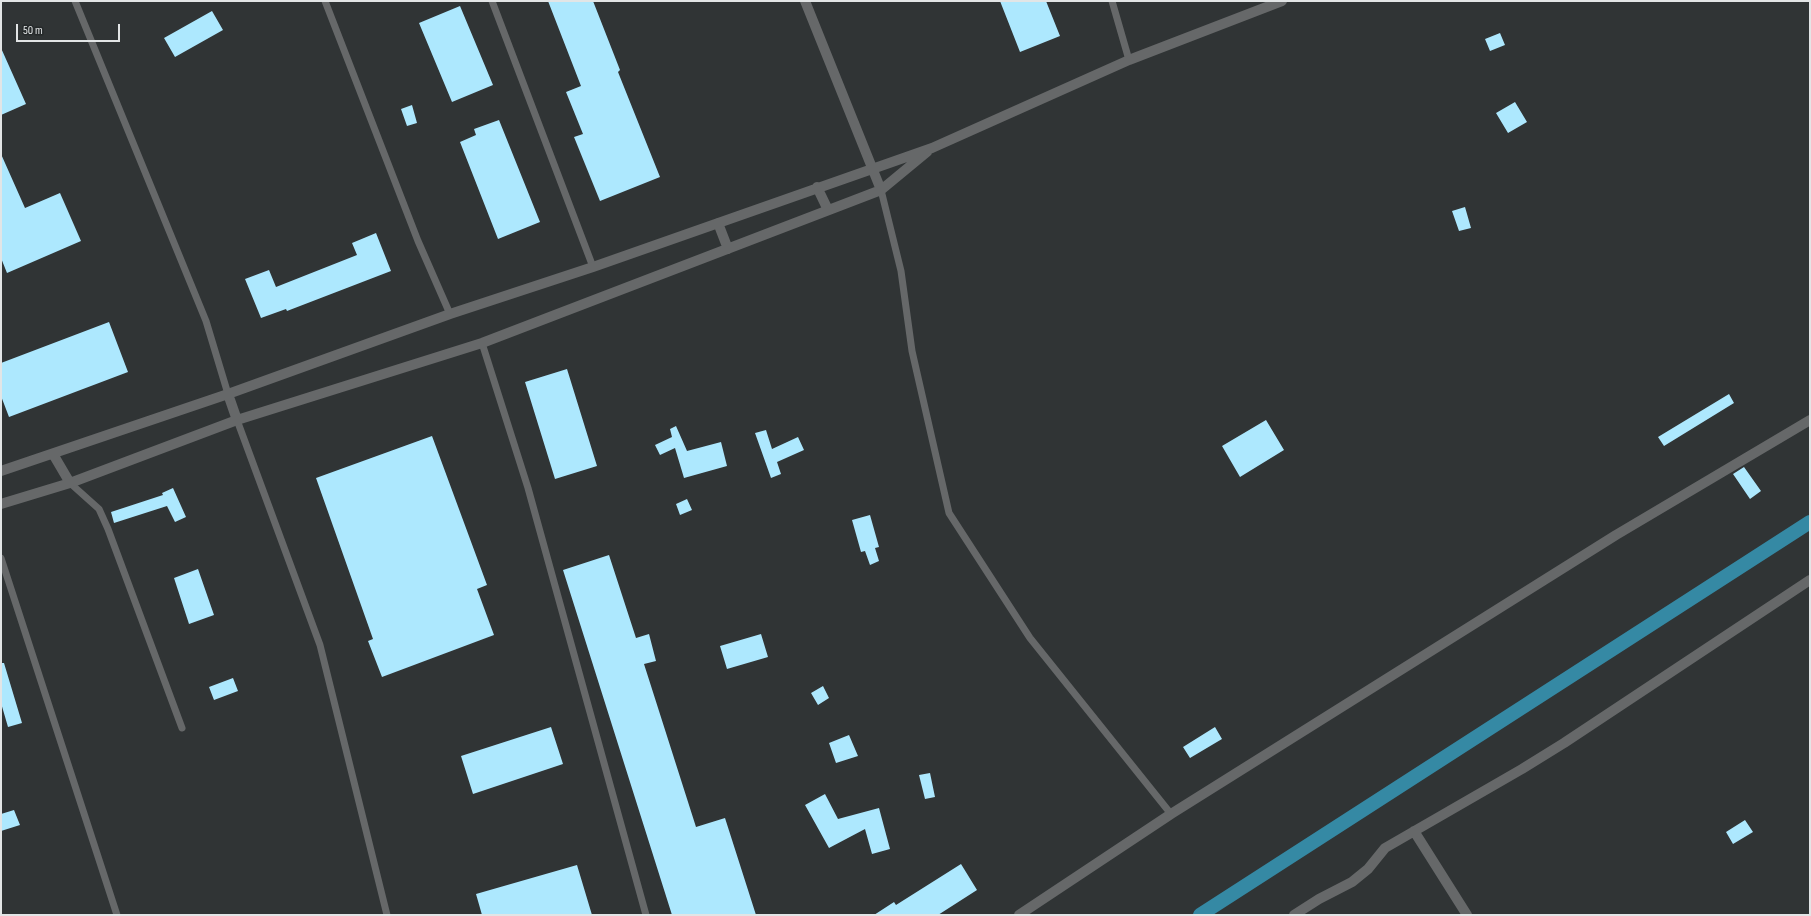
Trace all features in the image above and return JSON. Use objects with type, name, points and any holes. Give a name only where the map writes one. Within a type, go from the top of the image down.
[{"type":"street","points":[[805,1],[881,190]]},
{"type":"street","points":[[1,471],[228,394],[450,314],[593,267],[932,148],[1129,60],[1282,1]]},
{"type":"street","points":[[1,504],[70,483],[237,420],[482,343],[728,249],[881,190],[932,148]]},
{"type":"street","points":[[817,188],[828,210]]},
{"type":"street","points":[[718,223],[728,249]]},
{"type":"street","points":[[228,394],[237,420]]},
{"type":"street","points":[[1019,915],[1171,814],[1616,535],[1810,420]]},
{"type":"street","points":[[53,454],[70,483]]},
{"type":"street","points":[[1294,915],[1319,899],[1352,882],[1368,869],[1386,848],[1564,743],[1810,580]]},
{"type":"street","points":[[1414,831],[1467,915]]},
{"type":"lane","points":[[75,1],[206,321],[228,394]]},
{"type":"lane","points":[[325,1],[418,241],[450,314]]},
{"type":"lane","points":[[492,1],[593,267]]},
{"type":"lane","points":[[1112,1],[1129,60]]},
{"type":"lane","points":[[881,190],[901,271],[912,352],[949,513],[1030,638],[1171,814]]},
{"type":"lane","points":[[482,343],[528,488],[646,915]]},
{"type":"lane","points":[[237,420],[320,645],[387,915]]},
{"type":"lane","points":[[70,483],[99,509],[108,529],[182,728]]},
{"type":"lane","points":[[1,558],[117,915]]},
{"type":"building","points":[[548,1],[593,1],[620,70],[618,72],[660,177],[600,201],[574,137],[583,134],[566,92],[581,86]]},
{"type":"building","points":[[1000,1],[1046,1],[1060,36],[1020,52]]},
{"type":"building","points":[[460,6],[493,85],[452,102],[419,23]]},
{"type":"building","points":[[212,11],[223,30],[175,57],[164,38]]},
{"type":"building","points":[[1500,33],[1505,45],[1490,51],[1485,39]]},
{"type":"building","points":[[1,48],[26,104],[1,115]]},
{"type":"building","points":[[1515,102],[1527,122],[1508,133],[1496,113]]},
{"type":"building","points":[[412,105],[417,123],[407,126],[401,109]]},
{"type":"building","points":[[499,120],[540,222],[498,239],[460,142],[476,135],[474,129]]},
{"type":"building","points":[[1,154],[25,208],[60,193],[81,241],[7,273],[1,258]]},
{"type":"building","points":[[1465,207],[1471,228],[1459,231],[1452,211]]},
{"type":"building","points":[[376,233],[391,271],[287,311],[286,309],[261,318],[245,279],[269,270],[276,287],[357,255],[352,243]]},
{"type":"building","points":[[109,322],[128,372],[9,417],[1,396],[1,363]]},
{"type":"building","points":[[567,369],[597,466],[555,479],[525,382]]},
{"type":"building","points":[[1729,394],[1734,403],[1664,446],[1658,437]]},
{"type":"building","points":[[1266,420],[1284,450],[1240,477],[1222,446]]},
{"type":"building","points":[[676,426],[687,451],[721,442],[727,466],[684,478],[675,448],[660,455],[655,445],[672,437],[670,429]]},
{"type":"building","points":[[766,430],[772,449],[798,437],[804,450],[777,462],[781,474],[771,478],[755,433]]},
{"type":"building","points":[[432,436],[487,585],[477,589],[494,635],[382,677],[368,641],[373,639],[316,478]]},
{"type":"building","points":[[1744,467],[1761,491],[1750,499],[1733,474]]},
{"type":"building","points":[[173,488],[186,517],[175,522],[167,506],[114,523],[111,512],[163,495],[162,493]]},
{"type":"building","points":[[687,499],[692,510],[680,515],[676,504]]},
{"type":"building","points":[[870,515],[879,547],[875,548],[879,561],[870,565],[865,551],[861,552],[852,520]]},
{"type":"building","points":[[609,555],[636,638],[649,634],[656,661],[644,664],[696,827],[725,818],[756,915],[672,915],[563,570]]},
{"type":"building","points":[[198,569],[214,615],[189,624],[174,578]]},
{"type":"building","points":[[761,634],[768,657],[727,669],[720,646]]},
{"type":"building","points":[[1,663],[4,663],[22,723],[8,727],[1,703]]},
{"type":"building","points":[[233,678],[238,691],[214,700],[209,687]]},
{"type":"building","points":[[823,686],[829,698],[818,705],[811,693]]},
{"type":"building","points":[[551,727],[563,764],[473,794],[461,756]]},
{"type":"building","points":[[1215,727],[1222,739],[1190,758],[1183,747]]},
{"type":"building","points":[[849,735],[858,756],[836,763],[829,743]]},
{"type":"building","points":[[930,773],[935,797],[925,799],[919,775]]},
{"type":"building","points":[[825,794],[838,819],[879,808],[890,849],[872,854],[865,829],[829,848],[805,805]]},
{"type":"building","points":[[14,810],[20,825],[1,831],[1,814]]},
{"type":"building","points":[[1745,820],[1753,832],[1733,844],[1726,832]]},
{"type":"building","points":[[961,864],[977,890],[938,915],[874,915],[894,902],[896,905]]},
{"type":"building","points":[[577,865],[592,915],[482,915],[476,894]]},
{"type":"waterway","points":[[1200,915],[1810,522]]}]
